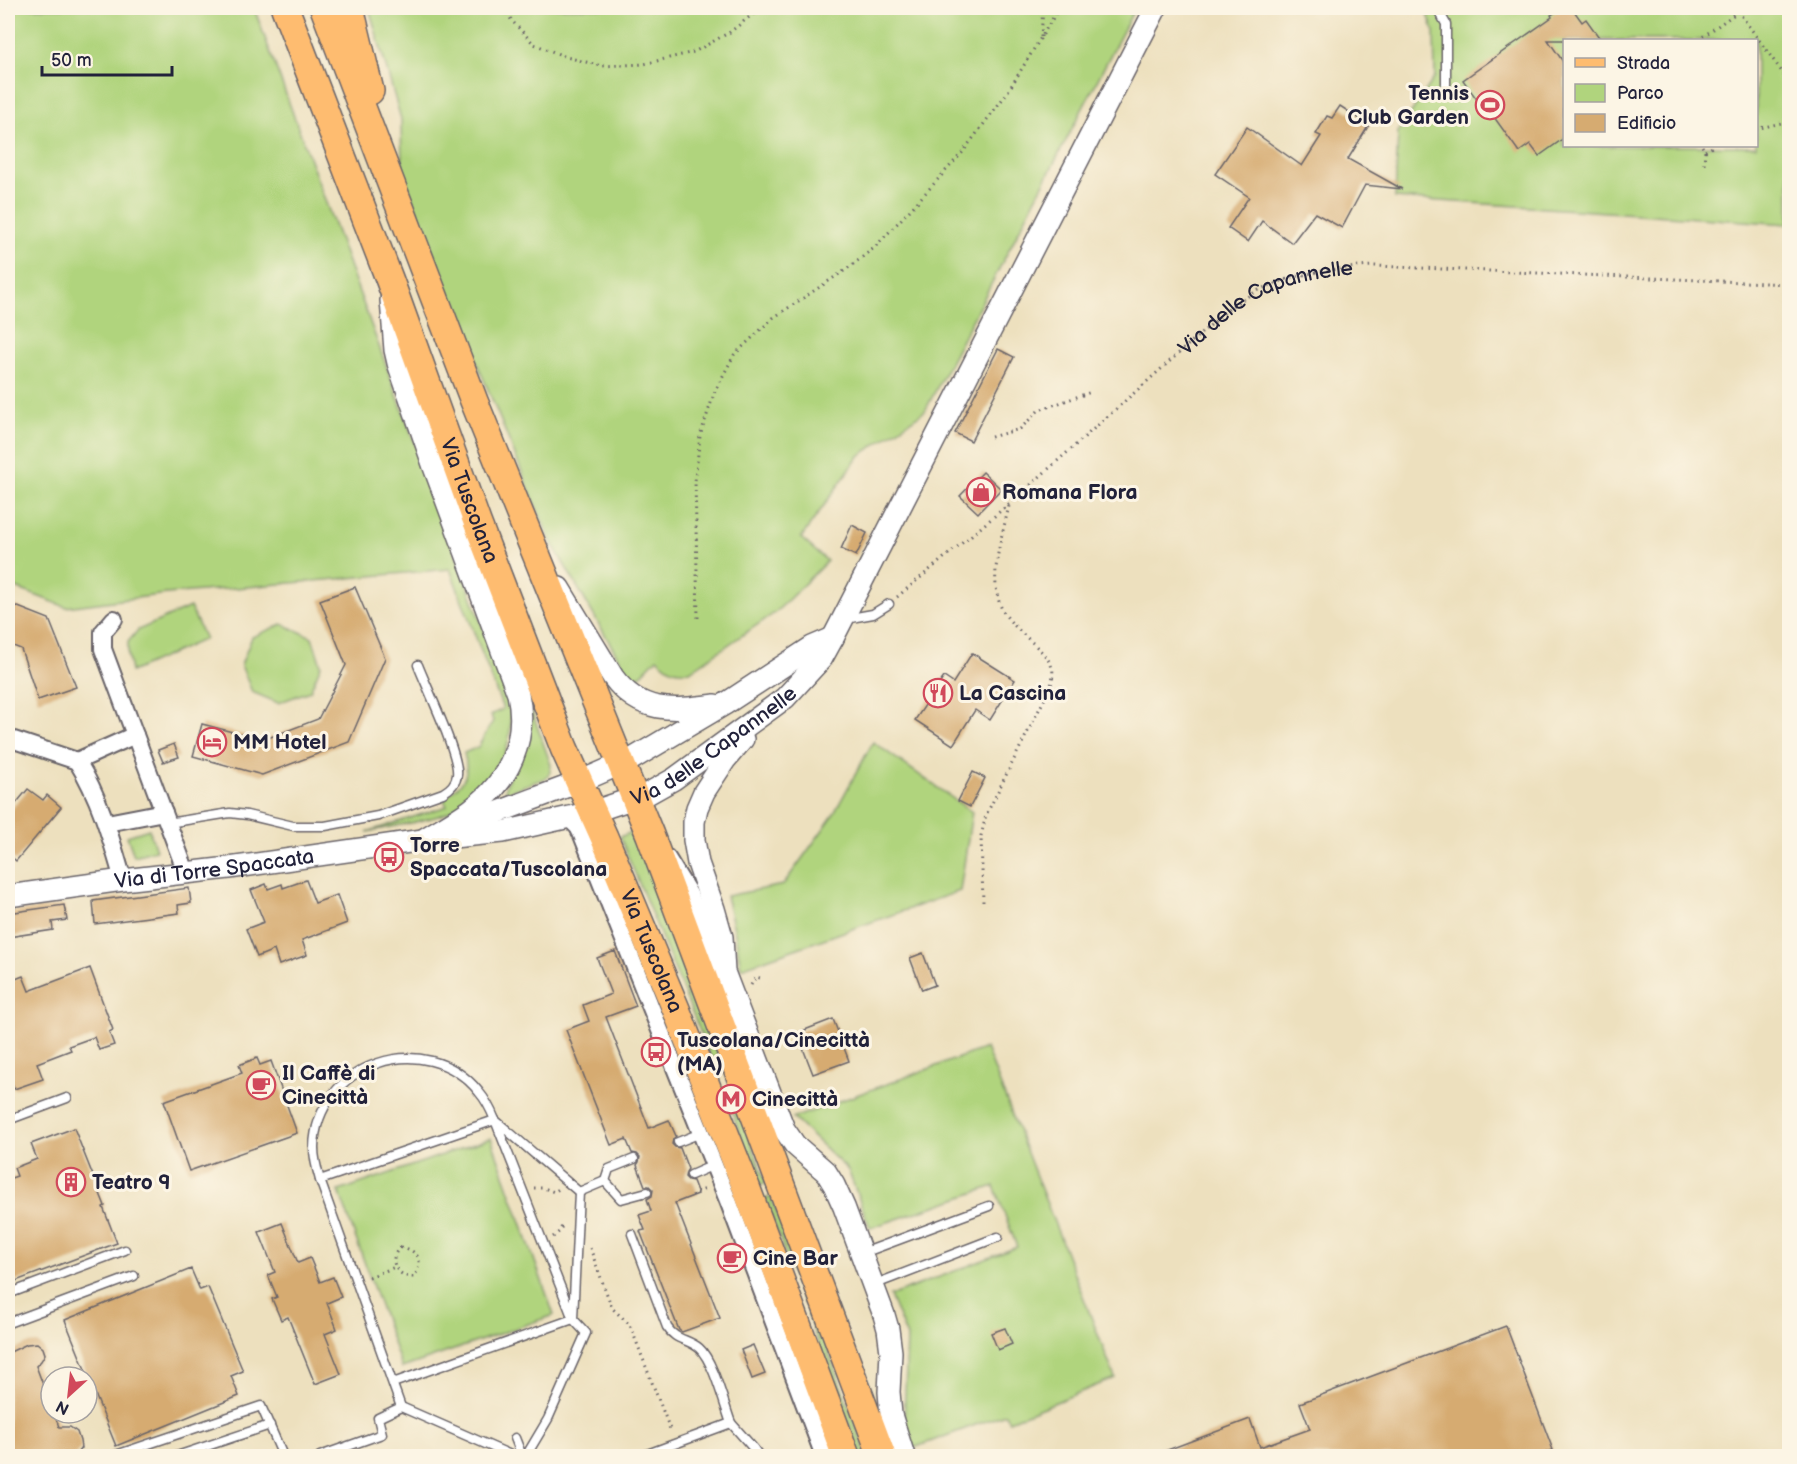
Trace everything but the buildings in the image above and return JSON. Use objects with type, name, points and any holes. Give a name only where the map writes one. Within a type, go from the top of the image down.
[{"type":"main road","name":"Via Tuscolana","points":[[285,8],[390,281],[477,522],[579,782],[580,815],[671,998],[746,1187],[846,1456]]},
{"type":"main road","name":"Via Tuscolana","points":[[324,8],[474,401],[650,836],[882,1456]]},
{"type":"main road","points":[[350,8],[393,191]]},
{"type":"street","name":"Via delle Capannelle","points":[[580,815],[634,799],[662,787],[785,698],[822,658],[1155,8]]},
{"type":"street","name":"Via Tuscolana","points":[[390,281],[393,333],[398,363],[519,694],[522,715],[518,743],[498,785],[471,810],[423,840]]},
{"type":"street","name":"Via delle Capannelle","points":[[532,543],[610,672],[625,690],[642,702],[661,708],[725,704]]},
{"type":"street","points":[[114,619],[103,632],[102,644],[186,872]]},
{"type":"street","name":"Via delle Capannelle","points":[[579,782],[643,754],[725,704],[838,629]]},
{"type":"street","points":[[724,972],[720,927],[698,862],[695,845],[694,822],[697,808],[711,780],[733,750],[785,698]]},
{"type":"street","points":[[8,738],[77,761],[135,735]]},
{"type":"street","points":[[77,761],[95,794],[107,823],[123,880]]},
{"type":"street","name":"Via di Torre Spaccata","points":[[423,840],[579,782]]},
{"type":"street","name":"Via Tuscolana","points":[[580,815],[585,843],[714,1165],[824,1456]]},
{"type":"street","name":"Via di Torre Spaccata","points":[[8,897],[423,840],[503,832],[580,815]]},
{"type":"street","points":[[107,823],[166,818]]},
{"type":"street","name":"Via Tuscolana","points":[[650,836],[685,885],[724,972],[784,1129],[795,1145],[830,1179],[844,1207],[888,1329],[891,1363],[890,1408],[904,1456]]},
{"type":"lane","points":[[1437,8],[1446,24],[1446,92]]},
{"type":"lane","name":"Via delle Capannelle","points":[[838,629],[873,614],[889,604]]},
{"type":"lane","points":[[166,818],[230,813],[246,814],[293,826],[325,826],[378,816],[450,789],[457,775],[453,752],[418,665]]},
{"type":"lane","points":[[513,1456],[401,1407],[320,1180],[316,1164],[316,1132],[328,1102],[349,1078],[377,1063],[393,1059],[425,1059],[440,1064],[468,1080],[479,1092],[495,1120],[573,1319],[586,1333],[548,1419],[524,1456]]},
{"type":"lane","points":[[8,1120],[67,1098]]},
{"type":"lane","points":[[320,1180],[495,1120]]},
{"type":"lane","points":[[495,1120],[579,1192]]},
{"type":"lane","points":[[678,1142],[701,1133]]},
{"type":"lane","points":[[606,1181],[609,1169],[634,1159]]},
{"type":"lane","points":[[691,1175],[714,1165]]},
{"type":"lane","points":[[579,1192],[606,1181]]},
{"type":"lane","points":[[606,1181],[621,1199],[647,1192]]},
{"type":"lane","points":[[573,1319],[579,1192]]},
{"type":"lane","points":[[861,1254],[989,1206]]},
{"type":"lane","points":[[632,1234],[667,1327],[675,1337],[693,1344],[704,1353],[710,1363],[731,1423],[759,1456]]},
{"type":"lane","points":[[872,1285],[998,1237]]},
{"type":"lane","points":[[8,1294],[125,1250]]},
{"type":"lane","points":[[8,1323],[134,1276]]},
{"type":"lane","points":[[393,1383],[483,1354],[573,1319]]},
{"type":"lane","points":[[112,1456],[261,1406],[283,1456]]},
{"type":"lane","points":[[320,1456],[382,1434],[378,1418],[401,1407]]},
{"type":"lane","points":[[642,1456],[731,1423]]},
{"type":"lane","points":[[177,1456],[270,1425]]},
{"type":"lane","points":[[515,1438],[524,1456]]},
{"type":"path","points":[[504,8],[534,44],[566,57],[602,66],[644,64],[694,52],[730,32],[761,8]]},
{"type":"path","points":[[1041,38],[1044,10],[1042,8]]},
{"type":"path","points":[[698,618],[695,481],[700,435],[715,391],[734,355],[773,318],[847,269],[874,248],[962,153],[1007,93],[1059,8]]},
{"type":"path","points":[[1699,39],[1743,8]]},
{"type":"path","points":[[1738,11],[1790,83]]},
{"type":"path","points":[[1758,129],[1790,121]]},
{"type":"path","points":[[1703,147],[1706,151],[1704,164]]},
{"type":"path","points":[[1706,151],[1712,147]]},
{"type":"path","name":"Via delle Capannelle","points":[[889,604],[1009,504],[1233,306],[1262,289],[1297,277],[1338,268],[1374,266],[1790,284]]},
{"type":"path","points":[[991,437],[1020,429],[1039,410],[1092,392]]},
{"type":"path","points":[[983,902],[981,836],[986,815],[1051,686],[1052,678],[1052,667],[1047,658],[1011,622],[1001,608],[997,589],[997,563],[1009,504]]},
{"type":"path","points":[[751,985],[756,978],[764,979]]},
{"type":"path","points":[[522,1190],[539,1188],[554,1192],[566,1181]]},
{"type":"path","points":[[548,1244],[559,1232],[564,1221]]},
{"type":"path","points":[[586,1239],[612,1308],[630,1325],[675,1444]]},
{"type":"path","points":[[401,1247],[414,1251],[420,1263],[414,1277],[407,1278],[399,1274],[395,1267],[394,1257],[401,1247]]},
{"type":"path","points":[[356,1282],[395,1267]]},
{"type":"green space","points":[[8,8],[254,8],[508,695],[511,727],[503,758],[488,782],[456,809],[425,820],[367,832],[447,806],[443,798],[460,785],[465,775],[464,753],[478,747],[493,721],[491,715],[503,709],[450,569],[167,594],[66,607],[8,585]]},
{"type":"green space","points":[[369,8],[1135,8],[925,411],[859,456],[801,538],[827,561],[776,612],[690,671],[672,669],[657,658],[633,683],[550,540],[451,300],[402,171],[401,119]]},
{"type":"green space","name":"Tennis Club Garden","points":[[1421,8],[1789,8],[1789,224],[1395,198],[1398,132],[1435,77],[1434,32],[1428,14]]},
{"type":"green space","points":[[190,607],[205,639],[131,672],[128,642],[138,630]]},
{"type":"green space","points":[[282,624],[312,637],[321,665],[310,691],[278,703],[252,692],[241,665],[252,637]]},
{"type":"green space","points":[[530,706],[551,765],[550,772],[546,778],[507,792],[505,790]]},
{"type":"green space","points":[[873,742],[972,812],[960,891],[741,968],[726,896],[783,885],[832,817]]},
{"type":"green space","points":[[149,829],[156,850],[134,856],[127,836]]},
{"type":"green space","points":[[634,831],[718,1054],[713,1058],[711,1058],[620,837]]},
{"type":"green space","points":[[986,1048],[1115,1378],[1009,1421],[1005,1414],[911,1449],[904,1425],[907,1337],[890,1296],[1017,1247],[994,1186],[870,1228],[848,1170],[793,1118]]},
{"type":"green space","points":[[731,1088],[766,1183],[760,1186],[724,1091]]},
{"type":"green space","points":[[491,1138],[554,1315],[402,1368],[339,1191]]},
{"type":"green space","points":[[771,1197],[810,1302],[804,1304],[765,1199]]},
{"type":"green space","points":[[814,1313],[867,1456],[861,1456],[812,1327],[808,1315]]},
{"type":"place","name":"Tennis Club Garden","points":[[1490,105]]},
{"type":"place","name":"Romana Flora","points":[[981,492]]},
{"type":"place","name":"La Cascina","points":[[938,693]]},
{"type":"place","name":"MM Hotel","points":[[212,742]]},
{"type":"place","name":"Torre Spaccata/Tuscolana","points":[[389,857]]},
{"type":"place","name":"Tuscolana/Cinecittà (MA)","points":[[656,1052]]},
{"type":"place","name":"Il Caffè di Cinecittà","points":[[261,1085]]},
{"type":"place","name":"Cinecittà","points":[[731,1099]]},
{"type":"place","name":"Teatro 9","points":[[71,1182]]},
{"type":"place","name":"Cine Bar","points":[[732,1258]]}]
